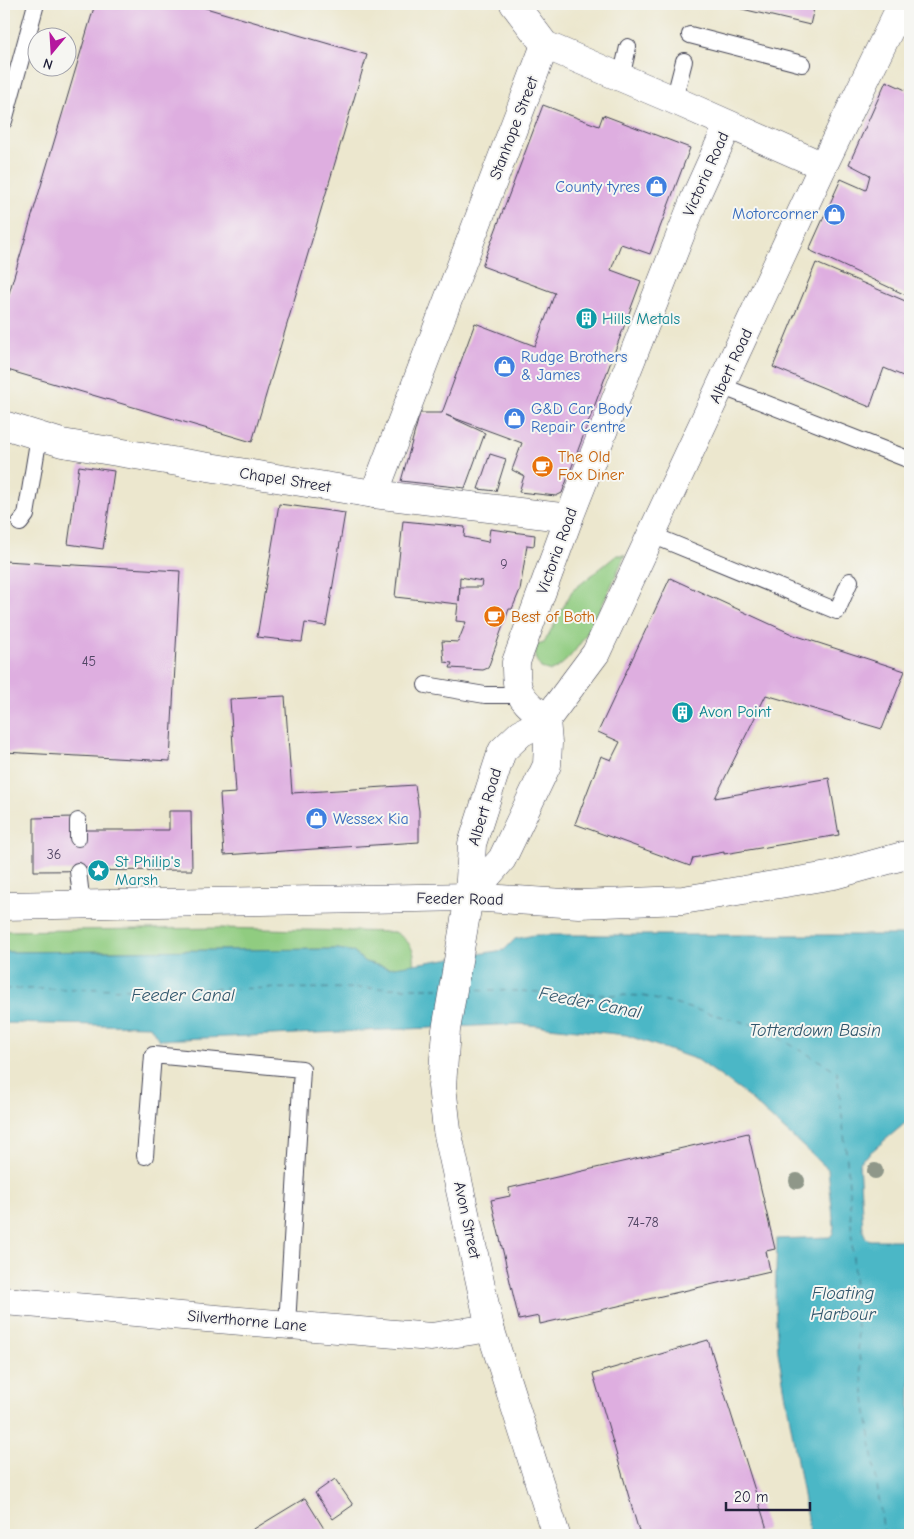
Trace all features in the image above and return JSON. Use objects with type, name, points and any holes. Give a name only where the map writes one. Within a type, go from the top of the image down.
[{"type":"street","points":[[514,4],[546,45],[823,166]]},
{"type":"street","name":"Albert Road","points":[[469,897],[472,844],[502,752],[521,732],[546,720],[596,653],[823,166],[902,4]]},
{"type":"street","name":"Stanhope Street","points":[[374,494],[546,45]]},
{"type":"street","name":"Victoria Road","points":[[520,695],[515,681],[516,662],[568,518],[695,198],[728,125]]},
{"type":"street","name":"Chapel Street","points":[[4,425],[62,443],[374,494],[568,518]]},
{"type":"street","points":[[520,695],[546,720]]},
{"type":"street","name":"Albert Road","points":[[469,897],[502,859],[548,765],[546,720]]},
{"type":"street","name":"Feeder Road","points":[[4,906],[469,897],[579,904],[683,900],[834,875],[910,854]]},
{"type":"street","name":"Avon Street","points":[[469,897],[446,1030],[442,1086],[447,1130],[490,1328],[556,1535]]},
{"type":"street","name":"Silverthorne Lane","points":[[4,1301],[431,1337],[490,1328]]},
{"type":"lane","points":[[4,121],[36,4]]},
{"type":"lane","points":[[690,35],[802,64]]},
{"type":"lane","points":[[621,78],[628,47]]},
{"type":"lane","points":[[674,100],[684,61]]},
{"type":"lane","points":[[721,386],[910,460]]},
{"type":"lane","points":[[20,523],[26,515],[39,436]]},
{"type":"lane","points":[[652,535],[837,611],[850,581]]},
{"type":"lane","points":[[426,685],[485,695],[520,695]]},
{"type":"lane","points":[[78,821],[78,838]]},
{"type":"lane","points":[[78,871],[82,905]]},
{"type":"lane","points":[[146,1156],[153,1055],[302,1070],[287,1325]]},
{"type":"green space","points":[[617,555],[625,555],[585,637],[563,664],[551,671],[541,668],[535,658],[537,645],[544,643],[572,591]]},
{"type":"green space","points":[[219,928],[395,932],[404,938],[410,946],[414,954],[414,965],[388,968],[365,962],[353,952],[338,949],[4,952],[4,931]]},
{"type":"water","points":[[534,935],[910,935],[910,1119],[859,1162],[863,1231],[866,1238],[870,1240],[910,1240],[910,1535],[810,1535],[778,1352],[775,1304],[777,1239],[830,1237],[833,1233],[828,1169],[741,1091],[698,1060],[626,1035],[520,1024],[159,1040],[150,1026],[4,1023],[4,952],[338,949],[353,952],[365,962],[388,968],[504,950],[515,939]]},
{"type":"building","points":[[95,4],[192,4],[367,55],[252,442],[4,369],[4,310],[73,78],[78,78],[78,61]]},
{"type":"building","points":[[739,4],[815,4],[810,25],[738,8]]},
{"type":"building","points":[[886,81],[910,92],[910,297],[809,250],[841,179],[866,190],[870,175],[849,164]]},
{"type":"building","points":[[543,105],[599,126],[603,115],[690,148],[650,254],[621,244],[611,270],[641,281],[562,493],[556,496],[519,492],[524,476],[512,470],[522,443],[446,415],[485,433],[465,488],[401,481],[420,413],[442,413],[475,323],[535,346],[555,293],[482,266]]},
{"type":"building","points":[[816,263],[910,303],[910,379],[884,368],[870,407],[773,367]]},
{"type":"building","points":[[490,454],[506,459],[496,491],[478,489]]},
{"type":"building","points":[[79,466],[114,471],[103,549],[68,544]]},
{"type":"building","points":[[279,504],[345,513],[326,626],[305,623],[302,642],[257,637]]},
{"type":"building","points":[[403,521],[465,527],[464,537],[488,542],[490,529],[535,535],[534,546],[527,545],[520,590],[512,609],[509,609],[488,668],[483,670],[450,668],[452,663],[444,662],[442,641],[458,642],[466,622],[456,621],[458,604],[395,597]],"holes":[[[460,577],[482,581],[481,587],[460,587],[459,601]]]},
{"type":"building","points":[[4,561],[180,571],[170,761],[4,752]]},
{"type":"building","name":"Avon Point","points":[[670,578],[794,635],[905,671],[882,729],[766,695],[715,798],[829,778],[839,835],[693,858],[690,866],[575,824],[601,756],[611,760],[620,742],[598,732]]},
{"type":"building","points":[[285,696],[292,793],[415,785],[419,811],[419,842],[224,855],[220,794],[236,793],[230,699]]},
{"type":"building","points":[[169,811],[191,811],[192,870],[34,871],[34,818],[73,817],[83,830],[169,830]]},
{"type":"building","points":[[748,1133],[775,1249],[766,1251],[770,1271],[540,1324],[539,1316],[519,1320],[491,1200],[510,1196],[509,1188]]},
{"type":"building","points":[[708,1340],[767,1529],[747,1535],[640,1535],[593,1374]]},
{"type":"building","points":[[335,1479],[353,1505],[333,1519],[315,1493]]},
{"type":"building","points":[[305,1498],[328,1535],[244,1535]]},
{"type":"ferry route","points":[[4,989],[440,988]]},
{"type":"ferry route","points":[[467,989],[643,996],[758,1026],[837,1071],[848,1170],[858,1347],[884,1535]]},
{"type":"place","name":"County tyres","points":[[656,187]]},
{"type":"place","name":"Motorcorner","points":[[834,214]]},
{"type":"place","name":"Hills Metals","points":[[586,319]]},
{"type":"place","name":"Rudge Brothers & James","points":[[505,366]]},
{"type":"place","name":"G&D Car Body Repair Centre","points":[[515,418]]},
{"type":"place","name":"The Old Fox Diner","points":[[542,466]]},
{"type":"place","name":"Best of Both","points":[[495,617]]},
{"type":"place","name":"Avon Point","points":[[683,712]]},
{"type":"place","name":"Wessex Kia","points":[[317,819]]},
{"type":"place","name":"St Philip's Marsh","points":[[99,871]]},
{"type":"water label","name":"Feeder Canal","points":[[183,995]]},
{"type":"water label","name":"Feeder Canal","points":[[590,1003]]},
{"type":"water label","name":"Totterdown Basin","points":[[815,1030]]},
{"type":"water label","name":"Floating Harbour","points":[[843,1304]]}]
